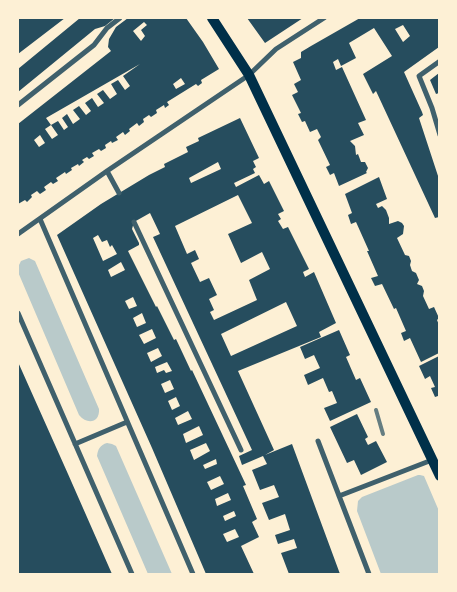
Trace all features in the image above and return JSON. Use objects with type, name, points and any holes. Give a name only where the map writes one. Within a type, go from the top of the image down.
[{"type":"main road","points":[[212,18],[249,75],[440,476]]},
{"type":"street","points":[[18,105],[94,45],[107,28],[120,18]]},
{"type":"street","points":[[18,234],[249,75],[276,49],[324,18]]},
{"type":"street","points":[[440,61],[419,76],[432,108],[440,135]]},
{"type":"street","points":[[432,108],[440,107]]},
{"type":"street","points":[[108,171],[119,193]]},
{"type":"street","points":[[40,219],[193,574]]},
{"type":"street","points":[[134,222],[241,450]]},
{"type":"street","points":[[18,312],[132,574]]},
{"type":"street","points":[[75,444],[127,422]]},
{"type":"street","points":[[318,441],[369,574]]},
{"type":"street","points":[[339,496],[432,460]]},
{"type":"shaded area","points":[[29,258],[35,261],[99,409],[99,414],[95,420],[89,421],[79,415],[18,272],[21,261]]},
{"type":"shaded area","points":[[107,443],[116,446],[172,574],[148,574],[97,456],[100,448]]},
{"type":"shaded area","points":[[418,475],[424,476],[439,511],[439,574],[381,574],[357,511],[358,501],[362,497]]},
{"type":"building","points":[[18,18],[65,18],[18,54]]},
{"type":"building","points":[[80,18],[115,18],[105,26],[95,29],[18,92],[18,69]]},
{"type":"building","points":[[128,18],[186,18],[219,69],[201,80],[202,83],[198,86],[196,84],[167,102],[169,105],[165,108],[164,105],[156,110],[157,113],[151,117],[149,115],[143,119],[144,122],[139,126],[137,123],[125,135],[123,132],[116,137],[118,140],[112,143],[111,141],[105,145],[106,148],[92,153],[94,156],[89,159],[87,157],[82,160],[84,162],[79,166],[78,164],[66,174],[65,172],[56,178],[58,181],[53,184],[51,182],[44,187],[46,190],[40,194],[37,191],[31,195],[32,197],[27,202],[25,200],[18,204],[18,124],[111,51],[108,47],[109,39],[116,27]],"holes":[[[144,22],[147,25],[141,30],[145,36],[141,41],[133,31]],[[140,64],[123,76],[130,86],[125,90],[118,80],[111,84],[117,94],[110,99],[103,90],[97,94],[104,103],[98,107],[92,98],[85,103],[91,111],[86,115],[79,106],[73,110],[80,119],[73,124],[67,114],[62,118],[68,127],[64,130],[58,121],[51,125],[46,118]],[[181,78],[185,84],[176,89],[173,84]],[[51,125],[58,135],[52,139],[45,129]],[[40,135],[45,143],[39,147],[34,140]]]},
{"type":"building","points":[[247,18],[284,19],[303,18],[265,43]]},
{"type":"building","points":[[360,18],[439,18],[439,47],[404,72],[423,115],[419,118],[439,179],[439,217],[435,218],[376,91],[373,94],[363,74],[392,56],[374,28],[349,43],[356,58],[341,66],[338,59],[333,62],[336,70],[342,67],[366,120],[358,123],[364,135],[350,141],[355,146],[356,155],[358,154],[361,162],[365,162],[368,168],[367,173],[339,186],[334,173],[330,175],[326,167],[330,165],[318,140],[321,137],[317,129],[310,132],[305,121],[302,122],[298,114],[301,113],[292,95],[298,92],[294,84],[301,80],[293,62],[301,58],[301,52]],"holes":[[[403,25],[410,36],[403,42],[395,29]]]},
{"type":"building","points":[[439,73],[439,93],[436,94],[430,80]]},
{"type":"building","points":[[240,118],[259,158],[253,161],[256,167],[253,169],[255,173],[234,183],[236,187],[259,175],[264,184],[269,181],[284,211],[278,214],[281,219],[278,221],[283,229],[288,227],[309,269],[303,272],[305,277],[314,272],[336,323],[319,332],[321,337],[238,371],[274,450],[265,455],[292,444],[340,574],[289,574],[281,553],[297,548],[294,539],[278,544],[275,535],[290,530],[285,514],[269,520],[262,503],[279,497],[274,485],[260,490],[252,470],[267,464],[263,456],[242,465],[239,456],[252,450],[153,237],[160,234],[150,213],[134,222],[132,229],[139,245],[128,251],[156,307],[192,370],[246,485],[243,486],[257,519],[252,522],[259,537],[241,546],[254,574],[206,574],[57,235],[101,204],[165,167],[164,164],[188,152],[186,147],[199,141],[198,138]],"holes":[[[218,162],[221,169],[191,183],[189,178]],[[238,195],[252,223],[228,234],[241,263],[262,252],[270,269],[249,280],[257,300],[214,320],[210,312],[214,310],[209,299],[217,295],[209,278],[200,282],[191,263],[199,259],[195,250],[187,254],[175,226]],[[98,235],[102,242],[107,240],[110,247],[112,245],[117,254],[103,261],[93,238]],[[121,262],[125,270],[111,277],[108,270]],[[133,297],[137,306],[129,309],[125,301]],[[286,302],[297,326],[231,356],[221,334]],[[142,313],[146,323],[137,327],[133,318]],[[152,329],[156,338],[144,344],[139,335]],[[158,348],[162,356],[151,362],[147,353]],[[167,362],[172,371],[166,373],[164,370],[157,373],[155,367]],[[170,380],[174,389],[165,393],[161,384]],[[176,397],[180,406],[172,410],[168,401]],[[188,411],[192,419],[178,425],[175,418]],[[199,426],[203,435],[186,443],[183,434]],[[206,443],[210,451],[194,460],[190,450]],[[216,459],[217,464],[205,469],[203,465]],[[220,476],[224,484],[211,490],[207,482]],[[228,493],[231,500],[217,506],[215,499]],[[234,511],[236,516],[225,521],[223,516]],[[235,529],[239,537],[227,542],[223,534]]]},
{"type":"building","points":[[379,177],[387,199],[376,204],[378,208],[382,206],[386,210],[389,224],[398,221],[404,226],[403,234],[397,238],[405,255],[409,256],[412,271],[416,273],[419,280],[417,284],[422,286],[423,296],[429,309],[434,307],[439,318],[437,320],[439,325],[439,353],[421,362],[410,338],[404,341],[401,333],[406,331],[396,308],[394,309],[382,284],[375,286],[371,278],[378,276],[367,251],[369,251],[356,222],[351,224],[348,215],[352,213],[345,194]]},
{"type":"building","points":[[339,330],[350,355],[346,357],[356,380],[360,378],[371,402],[330,421],[324,408],[337,403],[332,391],[329,392],[323,378],[308,385],[304,375],[320,368],[314,355],[305,359],[300,347]]},
{"type":"building","points":[[439,356],[439,399],[438,396],[435,397],[431,388],[435,387],[430,376],[425,379],[419,366]]},
{"type":"building","points":[[18,362],[68,474],[112,574],[18,574]]},
{"type":"building","points":[[357,414],[368,437],[365,439],[368,445],[376,441],[387,462],[361,475],[354,460],[347,463],[330,427]]},
{"type":"railway","points":[[376,410],[383,434]]}]
